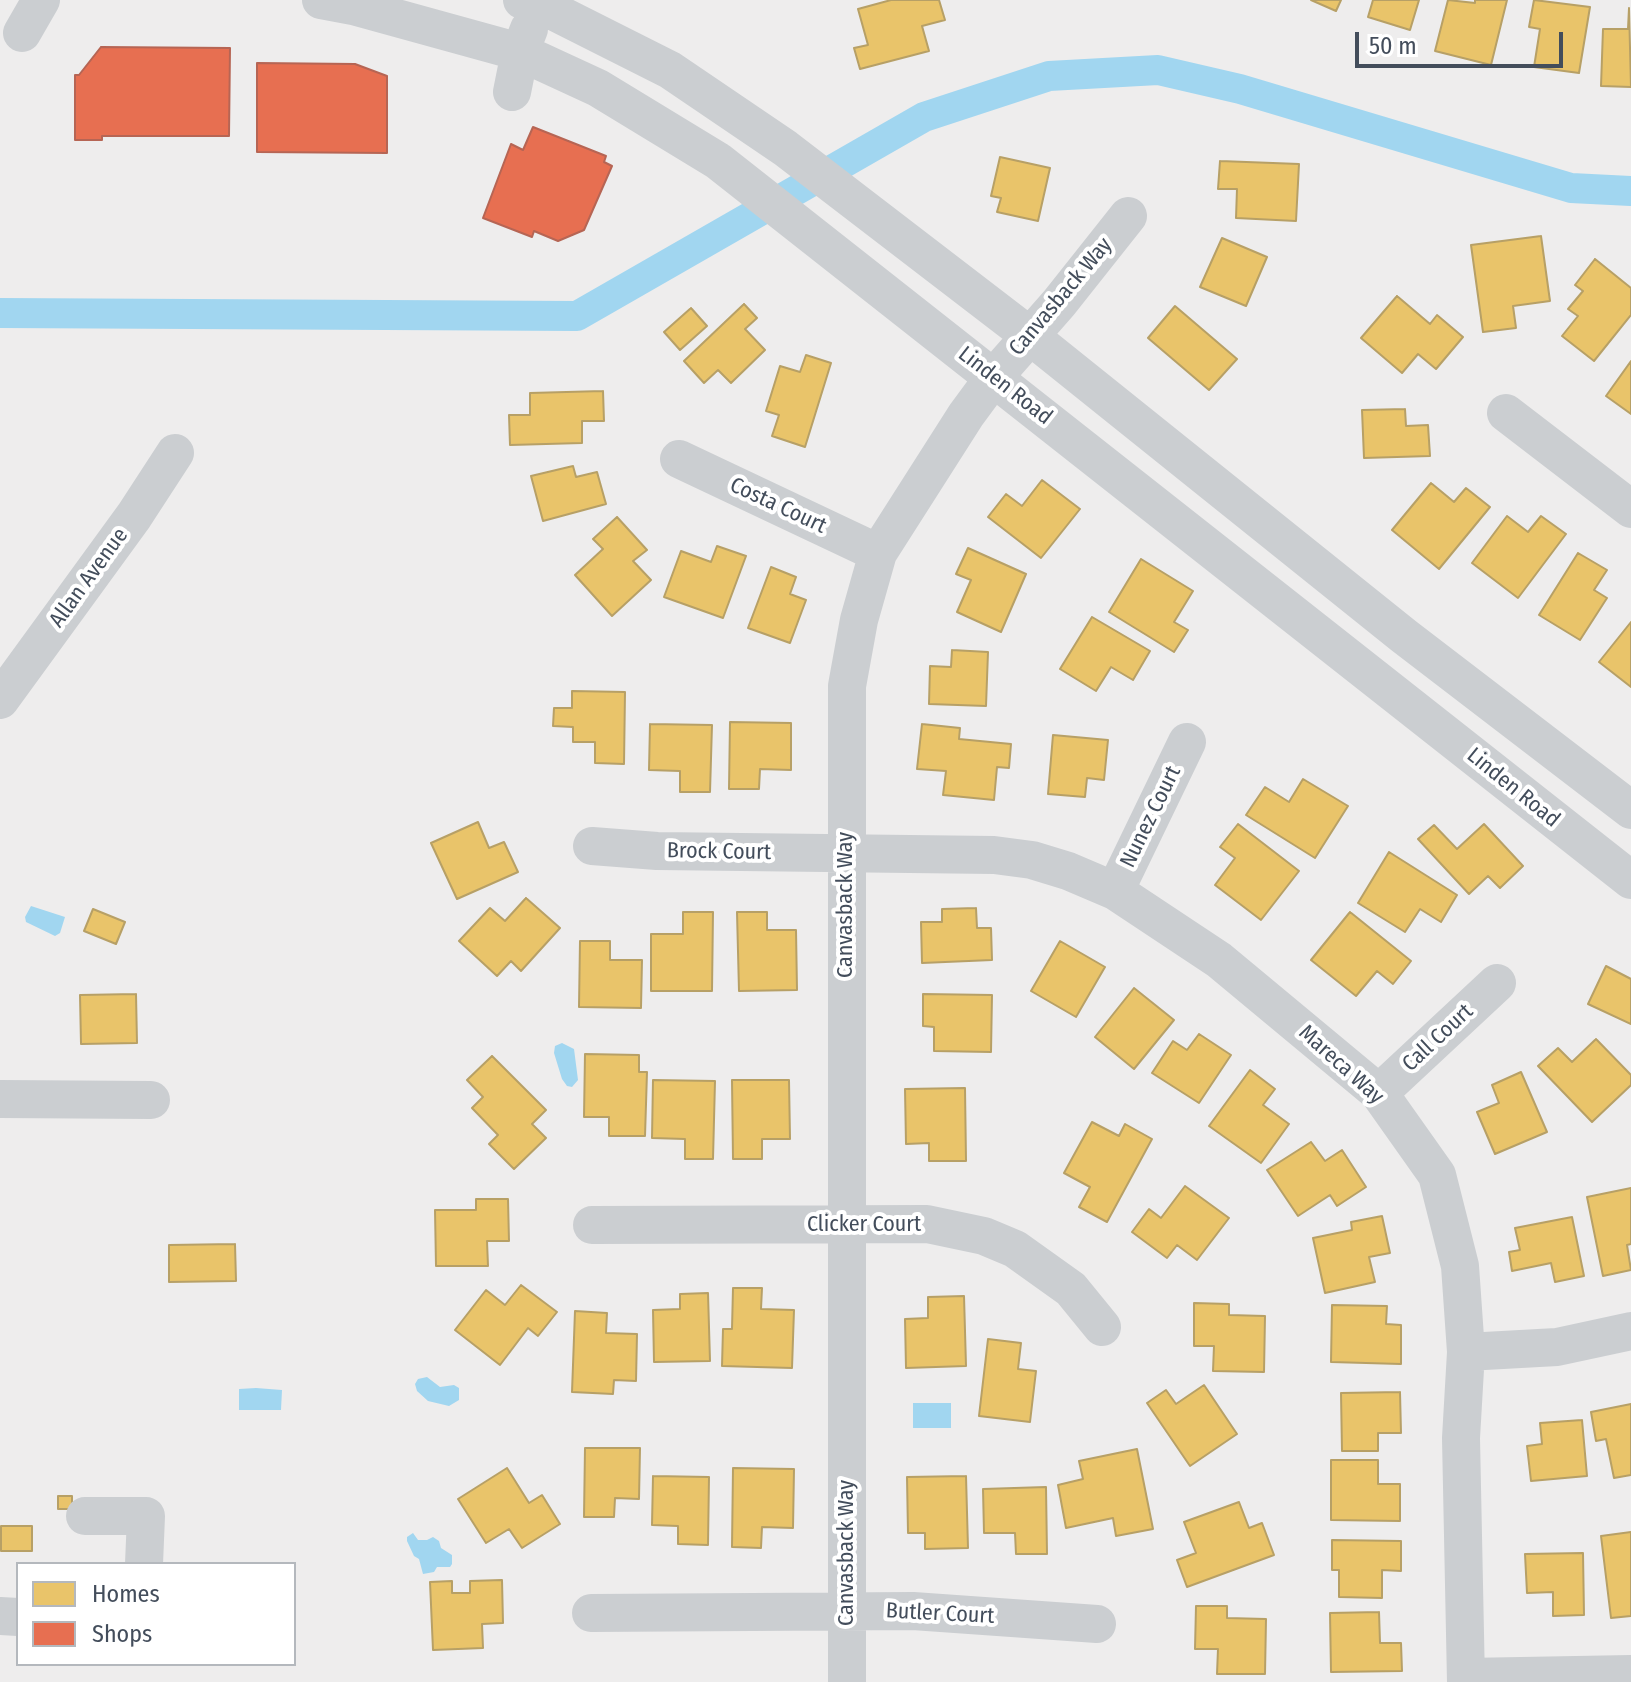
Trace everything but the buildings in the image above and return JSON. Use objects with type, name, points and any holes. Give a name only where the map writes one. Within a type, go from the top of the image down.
[{"type":"street","points":[[22,33],[41,0]]},
{"type":"street","name":"Linden Road","points":[[321,0],[520,52],[598,88],[682,137],[740,177],[1631,880]]},
{"type":"street","points":[[512,92],[534,1],[670,70],[785,148],[1030,336],[1404,636],[1628,802],[1587,846]]},
{"type":"street","name":"Canvasback Way","points":[[847,1682],[847,686],[859,620],[878,553],[966,415],[1128,216]]},
{"type":"street","points":[[1506,413],[1631,509]]},
{"type":"street","name":"Allan Avenue","points":[[0,700],[134,516],[175,453]]},
{"type":"street","name":"Costa Court","points":[[679,459],[878,553]]},
{"type":"street","name":"Nunez Court","points":[[1115,891],[1187,742]]},
{"type":"street","name":"Brock Court","points":[[592,846],[657,851],[846,853]]},
{"type":"street","name":"Mareca Way","points":[[846,853],[994,855],[1032,860],[1115,891],[1219,960],[1379,1093],[1437,1175],[1460,1266],[1466,1352],[1461,1438],[1466,1679]]},
{"type":"street","name":"Call Court","points":[[1379,1093],[1497,983]]},
{"type":"street","points":[[0,1099],[151,1100]]},
{"type":"street","name":"Clicker Court","points":[[592,1225],[927,1224],[984,1236],[1015,1249],[1071,1289],[1102,1327]]},
{"type":"street","points":[[1466,1352],[1557,1347],[1631,1331]]},
{"type":"street","points":[[85,1516],[146,1516],[144,1562]]},
{"type":"street","name":"Butler Court","points":[[591,1613],[913,1611],[1097,1624]]},
{"type":"street","points":[[1466,1679],[1631,1674]]},
{"type":"water","points":[[31,906],[65,917],[60,933],[55,936],[26,922],[25,917]]},
{"type":"water","points":[[562,1043],[574,1049],[578,1080],[572,1087],[562,1079],[554,1053],[555,1046]]},
{"type":"water","points":[[427,1377],[440,1387],[454,1385],[459,1388],[459,1400],[449,1406],[428,1401],[417,1391],[415,1384],[418,1379]]},
{"type":"water","points":[[239,1389],[282,1390],[281,1410],[239,1410]]},
{"type":"water","points":[[913,1403],[951,1403],[951,1428],[913,1428]]},
{"type":"water","points":[[413,1533],[418,1540],[433,1537],[439,1541],[441,1548],[452,1555],[450,1567],[437,1567],[434,1572],[423,1574],[419,1559],[414,1556],[407,1541]]},
{"type":"waterway","points":[[0,313],[577,316],[924,117],[1049,76],[1158,70],[1240,89],[1571,188],[1631,191]]}]
